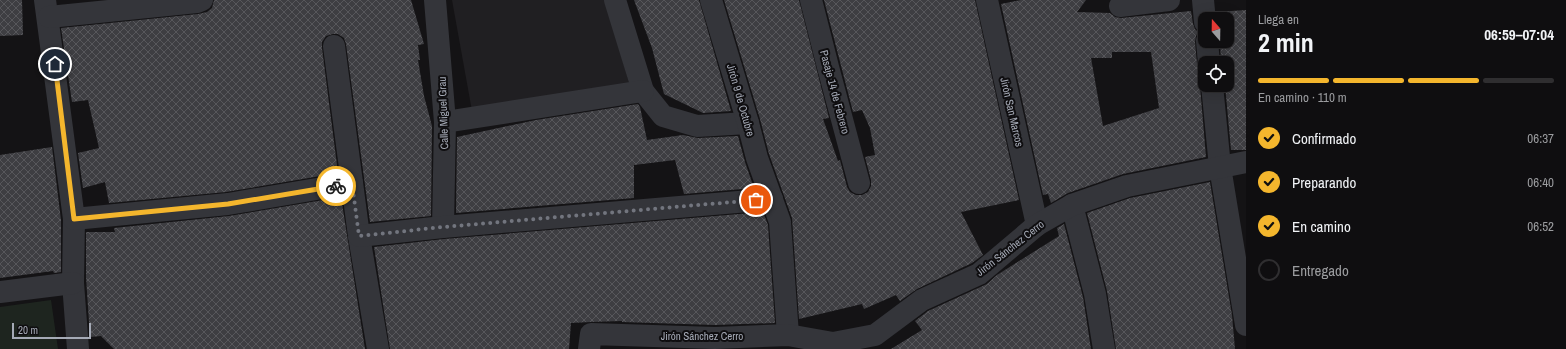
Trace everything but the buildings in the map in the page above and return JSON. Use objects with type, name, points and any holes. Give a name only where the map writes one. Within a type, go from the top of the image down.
[{"type":"street","points":[[78,349],[73,283],[74,219],[47,9],[197,2],[202,0]]},
{"type":"street","name":"Calle Miguel Grau","points":[[435,0],[445,122],[443,227]]},
{"type":"street","points":[[615,0],[643,92],[662,116],[697,126],[748,123]]},
{"type":"street","name":"Jirón 9 de Octubre","points":[[710,0],[748,123],[757,158],[780,222],[788,335]]},
{"type":"street","name":"Pasaje 14 de Febrero","points":[[811,0],[859,183]]},
{"type":"street","name":"Jirón San Marcos","points":[[987,0],[1037,225]]},
{"type":"street","points":[[1120,6],[1169,0]]},
{"type":"street","points":[[1203,0],[1204,12]]},
{"type":"street","points":[[334,46],[359,236],[378,349]]},
{"type":"street","points":[[445,122],[643,92]]},
{"type":"street","points":[[1213,92],[1220,167],[1246,326]]},
{"type":"street","name":"Jirón Sánchez Cerro","points":[[590,342],[788,335],[833,343],[875,335],[922,300],[979,274],[1037,225],[1072,205],[1127,186],[1246,162]]},
{"type":"street","points":[[74,219],[228,204],[352,183]]},
{"type":"street","points":[[359,236],[443,227],[772,199]]},
{"type":"street","points":[[1072,205],[1095,294],[1104,349]]},
{"type":"street","points":[[0,292],[73,283]]},
{"type":"shaded area","points":[[452,0],[606,0],[629,83],[472,111]]},
{"type":"shaded area","points":[[51,300],[58,349],[0,349],[0,307]]},
{"type":"way so far","points":[[336,186],[352,183],[359,236],[443,227],[756,200]]},
{"type":"route","points":[[55,64],[74,219],[228,204],[336,186]]}]
